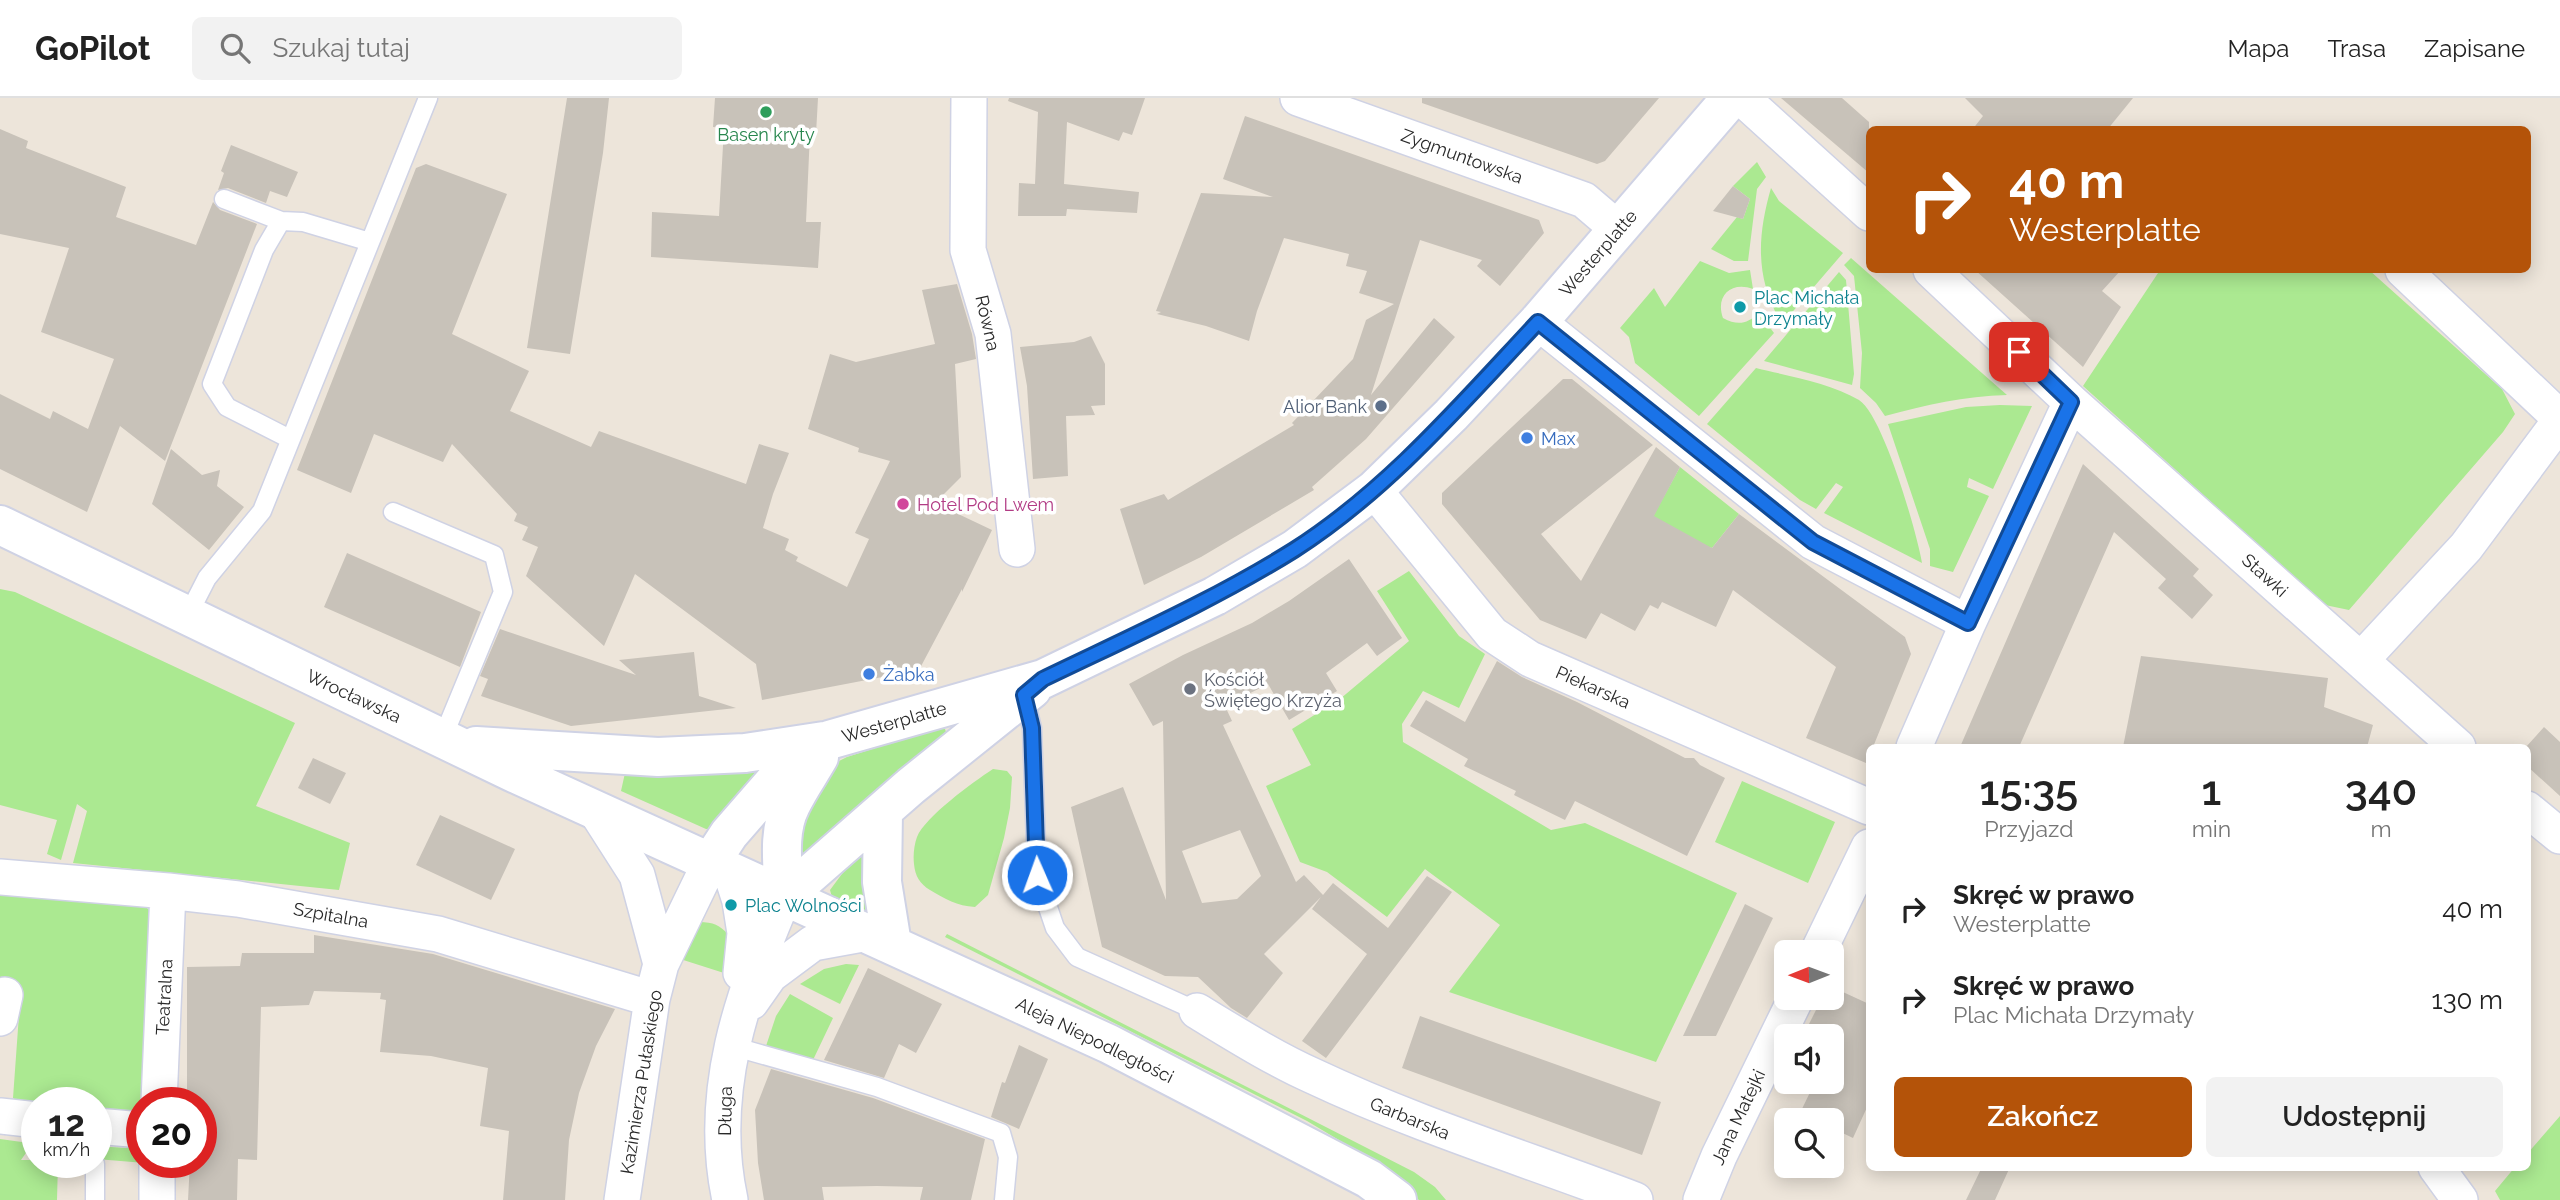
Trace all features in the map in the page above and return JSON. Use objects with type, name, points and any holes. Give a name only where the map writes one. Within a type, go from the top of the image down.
[{"type":"street","name":"Równa","points":[[969,98],[968,250],[993,334],[1017,549]]},
{"type":"street","name":"Zygmuntowska","points":[[1298,98],[1584,200],[1618,229]]},
{"type":"street","name":"Westerplatte","points":[[720,868],[729,834],[776,780],[829,740],[1034,687],[1215,596],[1295,549],[1374,490],[1451,415],[1538,322],[1731,98]]},
{"type":"street","points":[[1742,98],[1866,210]]},
{"type":"street","points":[[1915,744],[1968,623],[2071,402],[1934,273]]},
{"type":"street","points":[[2361,660],[2466,547],[2560,420],[2406,273]]},
{"type":"street","points":[[1538,322],[1813,542],[1968,623]]},
{"type":"street","name":"Stawki","points":[[2071,402],[2455,744]]},
{"type":"street","name":"Piekarska","points":[[1374,490],[1492,634],[1530,659],[1866,806]]},
{"type":"street","name":"Wrocławska","points":[[0,525],[720,868]]},
{"type":"street","name":"Westerplatte","points":[[784,897],[1034,687]]},
{"type":"street","points":[[452,741],[658,757],[745,753],[829,740]]},
{"type":"street","points":[[784,897],[783,833],[790,807],[829,740]]},
{"type":"street","name":"Kazimierza Pułaskiego","points":[[596,811],[637,875],[661,964]]},
{"type":"street","points":[[880,939],[883,812]]},
{"type":"street","points":[[2531,812],[2560,836]]},
{"type":"street","points":[[1824,940],[1866,853]]},
{"type":"street","name":"Aleja Niepodległości","points":[[720,868],[1109,1044],[1368,1179],[1397,1200]]},
{"type":"street","name":"Kazimierza Pułaskiego","points":[[622,1200],[652,999],[661,964],[720,868]]},
{"type":"street","name":"Długa","points":[[720,868],[740,901],[745,933],[735,1034]]},
{"type":"street","name":"Szpitalna","points":[[0,877],[238,899],[438,934],[652,999]]},
{"type":"street","name":"Teatralna","points":[[160,1087],[168,891]]},
{"type":"street","name":"Długa","points":[[730,1200],[724,1148],[724,1087],[735,1034],[757,958],[784,897]]},
{"type":"street","name":"Długa","points":[[735,1034],[770,975],[791,957],[813,943],[880,939]]},
{"type":"street","name":"Jana Matejki","points":[[1701,1200],[1719,1156],[1790,1010]]},
{"type":"street","name":"Garbarska","points":[[1197,1011],[1310,1075],[1452,1135],[1634,1200]]},
{"type":"street","points":[[0,1116],[21,1118]]},
{"type":"street","points":[[2439,1171],[2460,1200]]},
{"type":"street","points":[[157,1178],[157,1200]]},
{"type":"lane","points":[[188,615],[207,578],[262,511],[428,98]]},
{"type":"lane","points":[[224,199],[281,221],[303,222],[370,242]]},
{"type":"lane","points":[[281,221],[264,250],[212,384],[227,407],[290,439]]},
{"type":"lane","points":[[393,512],[494,555],[503,592],[452,741]]},
{"type":"lane","points":[[1034,687],[1032,728],[1037,875],[1055,929],[1077,957],[1197,1011]]},
{"type":"lane","points":[[735,1034],[1001,1133],[1008,1157],[1004,1200]]},
{"type":"lane","points":[[95,1178],[95,1200]]},
{"type":"green space","points":[[1757,162],[1766,177],[1757,189],[1748,261],[1734,261],[1711,249],[1737,217],[1743,219],[1750,199],[1733,186]]},
{"type":"green space","points":[[1771,188],[1779,201],[1843,253],[1782,324],[1767,291],[1761,258],[1763,224]]},
{"type":"green space","points":[[1851,258],[2007,395],[1945,402],[1885,416],[1860,388],[1862,353],[1854,276],[1844,265]]},
{"type":"green space","points":[[1700,261],[1729,273],[1750,270],[1753,289],[1738,287],[1727,292],[1721,303],[1723,318],[1742,323],[1759,313],[1774,333],[1699,416],[1635,363],[1629,337],[1620,328],[1654,288],[1665,307]]},
{"type":"green space","points":[[1839,272],[1846,280],[1854,374],[1852,385],[1764,361]]},
{"type":"green space","points":[[2158,273],[2372,273],[2502,389],[2515,414],[2503,432],[2349,610],[2325,605],[2083,386]]},
{"type":"green space","points":[[1756,368],[1836,389],[1859,400],[1868,410],[1898,476],[1922,563],[1824,513],[1843,487],[1836,483],[1816,509],[1800,500],[1707,424]]},
{"type":"green space","points":[[2032,406],[1993,489],[1969,478],[1967,487],[1989,496],[1953,572],[1930,566],[1930,549],[1888,424],[1966,407]]},
{"type":"green space","points":[[1680,467],[1739,514],[1712,548],[1647,527]]},
{"type":"green space","points":[[1409,571],[1459,636],[1485,654],[1459,708],[1423,691],[1402,724],[1403,742],[1551,830],[1585,823],[1737,893],[1656,1062],[1449,992],[1500,925],[1425,869],[1387,917],[1327,872],[1300,862],[1266,786],[1311,765],[1292,729],[1340,699],[1409,641],[1377,591]]},
{"type":"green space","points":[[0,589],[15,592],[295,723],[256,806],[350,843],[339,890],[73,863],[87,811],[77,804],[61,860],[47,854],[57,820],[0,805]]},
{"type":"green space","points":[[938,728],[945,729],[947,735],[800,858],[795,826],[833,764]]},
{"type":"green space","points":[[761,769],[715,829],[706,829],[621,791],[625,773]]},
{"type":"green space","points":[[993,769],[1007,771],[1012,777],[1004,838],[988,895],[975,907],[962,905],[926,888],[921,882],[915,868],[915,843],[922,829],[939,810]]},
{"type":"green space","points":[[1742,781],[1835,822],[1808,883],[1715,842]]},
{"type":"green space","points":[[859,851],[866,854],[874,903],[867,913],[832,897],[830,890]]},
{"type":"green space","points":[[0,888],[138,899],[156,917],[144,1087],[126,1087],[126,1115],[112,1116],[112,1087],[21,1087],[21,1105],[13,1098],[21,987],[0,977]]},
{"type":"green space","points":[[699,922],[716,925],[729,935],[724,973],[677,958]]},
{"type":"green space","points":[[947,934],[1414,1172],[1435,1187],[1446,1200],[1419,1200],[1379,1164],[1307,1121],[945,937]]},
{"type":"green space","points":[[846,964],[859,965],[840,1004],[800,984],[824,969]]},
{"type":"green space","points":[[790,994],[833,1018],[813,1060],[766,1046],[776,1016]]},
{"type":"green space","points":[[2560,1116],[2560,1200],[2500,1200],[2495,1191],[2512,1171],[2531,1171],[2531,1149]]},
{"type":"green space","points":[[0,1139],[21,1142],[21,1178],[58,1178],[57,1200],[0,1200]]},
{"type":"green space","points":[[112,1147],[126,1148],[126,1161],[112,1160]]},
{"type":"building","points":[[567,98],[609,98],[603,153],[570,354],[527,348]]},
{"type":"building","points":[[715,98],[818,98],[816,134],[810,133],[806,222],[821,222],[818,268],[651,257],[652,212],[719,216],[724,128],[713,127]]},
{"type":"building","points":[[1009,98],[1145,98],[1132,135],[1123,132],[1119,141],[1067,122],[1064,184],[1139,192],[1137,213],[1067,209],[1066,216],[1018,216],[1019,183],[1035,184],[1038,112],[1008,101]]},
{"type":"building","points":[[1422,98],[1659,98],[1605,161],[1597,164],[1422,103]]},
{"type":"building","points":[[1781,98],[1842,98],[1869,122],[1869,126],[1866,126],[1866,170]]},
{"type":"building","points":[[1965,98],[2133,98],[2110,126],[1975,126],[1983,116]]},
{"type":"building","points":[[1245,116],[1539,220],[1544,233],[1500,286],[1477,266],[1482,260],[1420,240],[1371,395],[1434,318],[1455,337],[1366,439],[1312,487],[1314,490],[1201,557],[1144,585],[1120,509],[1164,494],[1168,500],[1294,425],[1292,423],[1353,359],[1366,320],[1394,304],[1359,293],[1367,271],[1346,266],[1349,254],[1284,238],[1249,341],[1206,326],[1157,314],[1161,312],[1156,311],[1201,193],[1273,197],[1223,179]]},
{"type":"building","points":[[0,129],[28,141],[26,148],[126,187],[116,217],[196,245],[213,202],[220,210],[257,224],[165,461],[120,426],[87,512],[0,469],[0,394],[50,419],[53,411],[88,429],[114,359],[41,332],[69,248],[0,234]]},
{"type":"building","points":[[231,145],[298,172],[287,197],[270,191],[266,203],[228,188],[218,190],[224,173],[221,171]]},
{"type":"building","points":[[426,164],[507,194],[452,334],[529,371],[510,411],[591,447],[599,431],[746,484],[759,444],[789,453],[763,528],[789,539],[785,550],[798,557],[796,561],[847,587],[869,539],[855,533],[890,461],[858,452],[859,448],[808,429],[830,354],[856,362],[935,344],[922,290],[957,284],[972,334],[976,359],[955,364],[961,477],[935,503],[992,530],[919,670],[762,700],[756,664],[635,574],[604,646],[526,576],[538,547],[522,540],[528,527],[514,521],[517,514],[452,444],[443,462],[374,434],[351,493],[297,470],[416,168]]},
{"type":"building","points":[[1733,186],[1750,199],[1743,219],[1713,211]]},
{"type":"building","points":[[1978,273],[2118,273],[2102,291],[2121,307],[2083,367]]},
{"type":"building","points":[[1091,336],[1105,364],[1105,405],[1091,406],[1095,415],[1066,416],[1068,476],[1033,479],[1027,386],[1020,347],[1074,342]]},
{"type":"building","points":[[1563,379],[1572,379],[1653,445],[1541,534],[1581,581],[1656,447],[1680,467],[1654,516],[1712,548],[1739,514],[1905,637],[1911,654],[1874,744],[1866,744],[1866,763],[1806,738],[1836,667],[1733,590],[1716,627],[1662,602],[1658,609],[1650,605],[1635,631],[1601,613],[1586,639],[1540,620],[1442,504],[1442,493]]},
{"type":"building","points":[[171,449],[202,475],[220,470],[217,486],[244,507],[209,550],[152,504]]},
{"type":"building","points":[[2083,464],[2199,569],[2193,576],[2213,595],[2192,619],[2158,588],[2166,579],[2114,532],[2020,744],[1961,744]]},
{"type":"building","points":[[347,553],[481,612],[460,667],[324,607]]},
{"type":"building","points":[[1349,559],[1402,638],[1377,656],[1367,643],[1326,673],[1337,691],[1289,720],[1268,684],[1225,706],[1232,721],[1223,725],[1296,882],[1304,875],[1323,895],[1333,883],[1388,928],[1427,876],[1452,892],[1326,1058],[1302,1041],[1367,954],[1312,909],[1321,897],[1264,954],[1283,973],[1247,1018],[1231,1008],[1198,977],[1165,976],[1102,947],[1071,807],[1123,787],[1166,900],[1163,721],[1153,726],[1129,684],[1252,623]],"holes":[[[1240,830],[1261,876],[1237,899],[1202,903],[1182,851]]]},
{"type":"building","points":[[500,629],[636,675],[619,660],[694,652],[699,696],[736,708],[571,726],[481,696],[488,679],[480,676]]},
{"type":"building","points":[[2141,656],[2328,678],[2324,707],[2373,725],[2368,744],[2124,744]]},
{"type":"building","points":[[1497,661],[1522,677],[1685,758],[1694,758],[1700,765],[1725,778],[1687,856],[1575,801],[1565,820],[1514,795],[1516,791],[1464,766],[1468,759],[1410,726],[1426,700],[1465,722]]},
{"type":"building","points":[[2544,727],[2560,742],[2560,796],[2531,770],[2531,744],[2529,744]]},
{"type":"building","points":[[313,758],[346,773],[330,804],[298,788]]},
{"type":"building","points":[[440,815],[515,849],[491,900],[416,865]]},
{"type":"building","points":[[1745,904],[1773,918],[1716,1036],[1683,1036]]},
{"type":"building","points":[[314,935],[433,954],[615,1009],[596,1046],[579,1093],[569,1140],[565,1200],[503,1200],[509,1131],[480,1126],[488,1068],[431,1056],[380,1052],[386,1000],[380,999],[381,993],[314,991],[309,1005],[261,1007],[257,1160],[238,1159],[237,1200],[188,1200],[189,1178],[217,1178],[217,1087],[187,1087],[187,967],[240,966],[242,953],[314,953]]},
{"type":"building","points":[[868,968],[942,1004],[916,1053],[899,1044],[884,1078],[824,1060]]},
{"type":"building","points":[[1844,993],[1866,1003],[1866,1110],[1853,1138],[1844,1134],[1844,1108],[1802,1108],[1809,1094],[1844,1094],[1844,1024],[1809,1024],[1816,1010],[1844,1010]]},
{"type":"building","points":[[1420,1016],[1661,1102],[1642,1155],[1402,1068]]},
{"type":"building","points":[[1019,1045],[1048,1059],[1019,1129],[991,1117],[1002,1082],[1005,1083]]},
{"type":"building","points":[[771,1069],[873,1098],[985,1139],[971,1200],[920,1200],[923,1187],[877,1186],[822,1187],[824,1200],[764,1200],[758,1163],[755,1110]]},
{"type":"building","points":[[1980,1171],[2008,1171],[1995,1200],[1966,1200]]},
{"type":"place","name":"Basen kryty","points":[[766,112]]},
{"type":"place","name":"Plac Michała Drzymały","points":[[1740,307]]},
{"type":"place","name":"Alior Bank","points":[[1381,406]]},
{"type":"place","name":"Max","points":[[1527,438]]},
{"type":"place","name":"Hotel Pod Lwem","points":[[903,504]]},
{"type":"place","name":"Żabka","points":[[869,674]]},
{"type":"place","name":"Kościół Świętego Krzyża","points":[[1190,689]]},
{"type":"place","name":"Plac Wolności","points":[[731,905]]},
{"type":"route","points":[[1037,875],[1032,728],[1024,695],[1043,679],[1215,596],[1295,549],[1374,490],[1451,415],[1538,322],[1813,542],[1968,623],[2071,402],[2019,352]]}]
